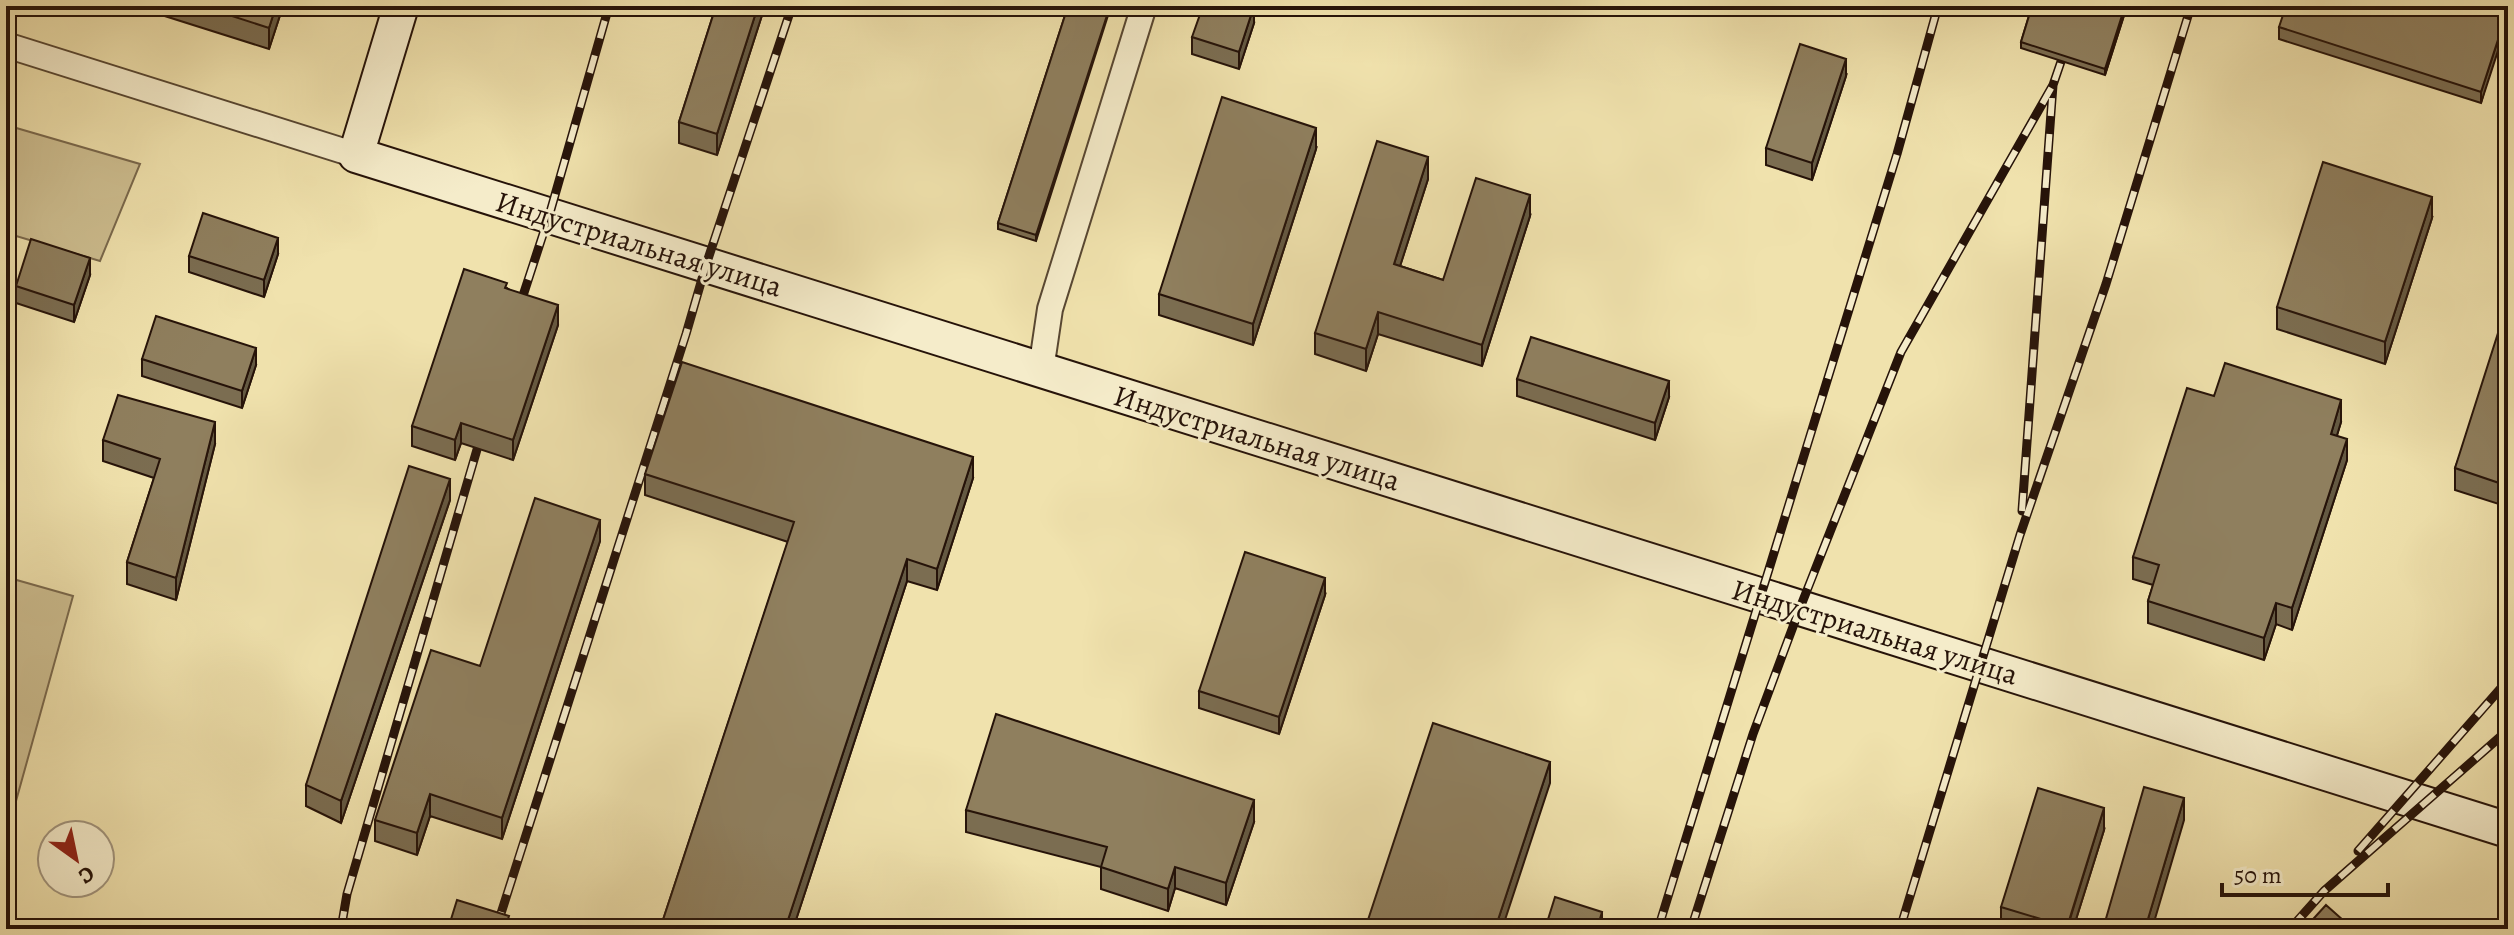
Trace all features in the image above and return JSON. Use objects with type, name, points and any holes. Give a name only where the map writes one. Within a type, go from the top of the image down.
[{"type":"street","points":[[356,155],[401,6]]},
{"type":"street","points":[[1041,370],[1050,309],[1144,6]]},
{"type":"street","name":"Индустриальная улица","points":[[6,45],[2508,830]]},
{"type":"shaded area","points":[[6,125],[140,164],[100,261],[6,233]]},
{"type":"shaded area","points":[[6,577],[73,596],[6,837]]},
{"type":"building","points":[[201,6],[276,6],[269,28]]},
{"type":"building","points":[[716,6],[758,6],[717,134],[679,122]]},
{"type":"building","points":[[1068,6],[1110,6],[1036,235],[998,223]]},
{"type":"building","points":[[1203,6],[1254,6],[1239,52],[1192,37]]},
{"type":"building","points":[[2032,6],[2125,6],[2105,69],[2021,42]]},
{"type":"building","points":[[2286,6],[2508,6],[2508,9],[2481,92],[2279,27]]},
{"type":"building","points":[[1800,44],[1846,59],[1812,163],[1766,148]]},
{"type":"building","points":[[1222,97],[1316,128],[1253,324],[1159,294]]},
{"type":"building","points":[[1377,141],[1428,157],[1394,264],[1443,280],[1476,178],[1530,195],[1482,345],[1378,312],[1366,349],[1315,333]]},
{"type":"building","points":[[2323,162],[2432,197],[2385,342],[2277,307]]},
{"type":"building","points":[[203,213],[278,238],[264,280],[189,256]]},
{"type":"building","points":[[31,239],[90,258],[74,305],[16,286]]},
{"type":"building","points":[[464,269],[507,283],[505,288],[558,305],[513,440],[461,423],[455,440],[412,426]]},
{"type":"building","points":[[156,316],[256,348],[242,391],[142,359]]},
{"type":"building","points":[[2499,330],[2508,332],[2508,486],[2455,468]]},
{"type":"building","points":[[1531,337],[1669,381],[1655,423],[1517,379]]},
{"type":"building","points":[[682,362],[973,457],[937,569],[907,559],[785,929],[660,929],[794,522],[645,474]]},
{"type":"building","points":[[2225,363],[2341,400],[2331,434],[2347,439],[2292,608],[2276,603],[2264,638],[2148,601],[2159,565],[2133,557],[2187,388],[2214,396]]},
{"type":"building","points":[[118,395],[215,422],[176,578],[127,562],[160,459],[103,440]]},
{"type":"building","points":[[409,466],[450,479],[341,801],[306,785]]},
{"type":"building","points":[[535,498],[600,520],[502,818],[430,794],[417,833],[375,820],[431,650],[480,666]]},
{"type":"building","points":[[1245,552],[1325,578],[1279,717],[1199,691]]},
{"type":"building","points":[[996,714],[1254,800],[1226,883],[1175,867],[1168,889],[1101,867],[1107,847],[966,810]]},
{"type":"building","points":[[1433,723],[1550,762],[1495,929],[1365,929]]},
{"type":"building","points":[[2144,787],[2184,798],[2145,929],[2103,929]]},
{"type":"building","points":[[2038,788],[2104,808],[2067,927],[2001,907]]},
{"type":"building","points":[[1555,897],[1602,912],[1597,929],[1545,929]]},
{"type":"building","points":[[457,900],[509,916],[505,929],[448,929]]},
{"type":"building","points":[[2326,905],[2353,929],[2304,929]]},
{"type":"building","points":[[2479,924],[2494,929],[2477,929]]},
{"type":"railway","points":[[517,314],[549,216],[609,6]]},
{"type":"railway","points":[[496,929],[706,265],[792,6]]},
{"type":"railway","points":[[1658,929],[1897,154],[1938,6]]},
{"type":"railway","points":[[2022,511],[2053,85],[2080,6]]},
{"type":"railway","points":[[1900,929],[2020,535],[2106,284],[2191,6]]},
{"type":"railway","points":[[1691,929],[1753,734],[1901,352],[2053,85]]},
{"type":"railway","points":[[341,929],[347,894],[483,429]]},
{"type":"railway","points":[[2358,851],[2508,680]]},
{"type":"railway","points":[[2290,929],[2324,891],[2508,730]]}]
